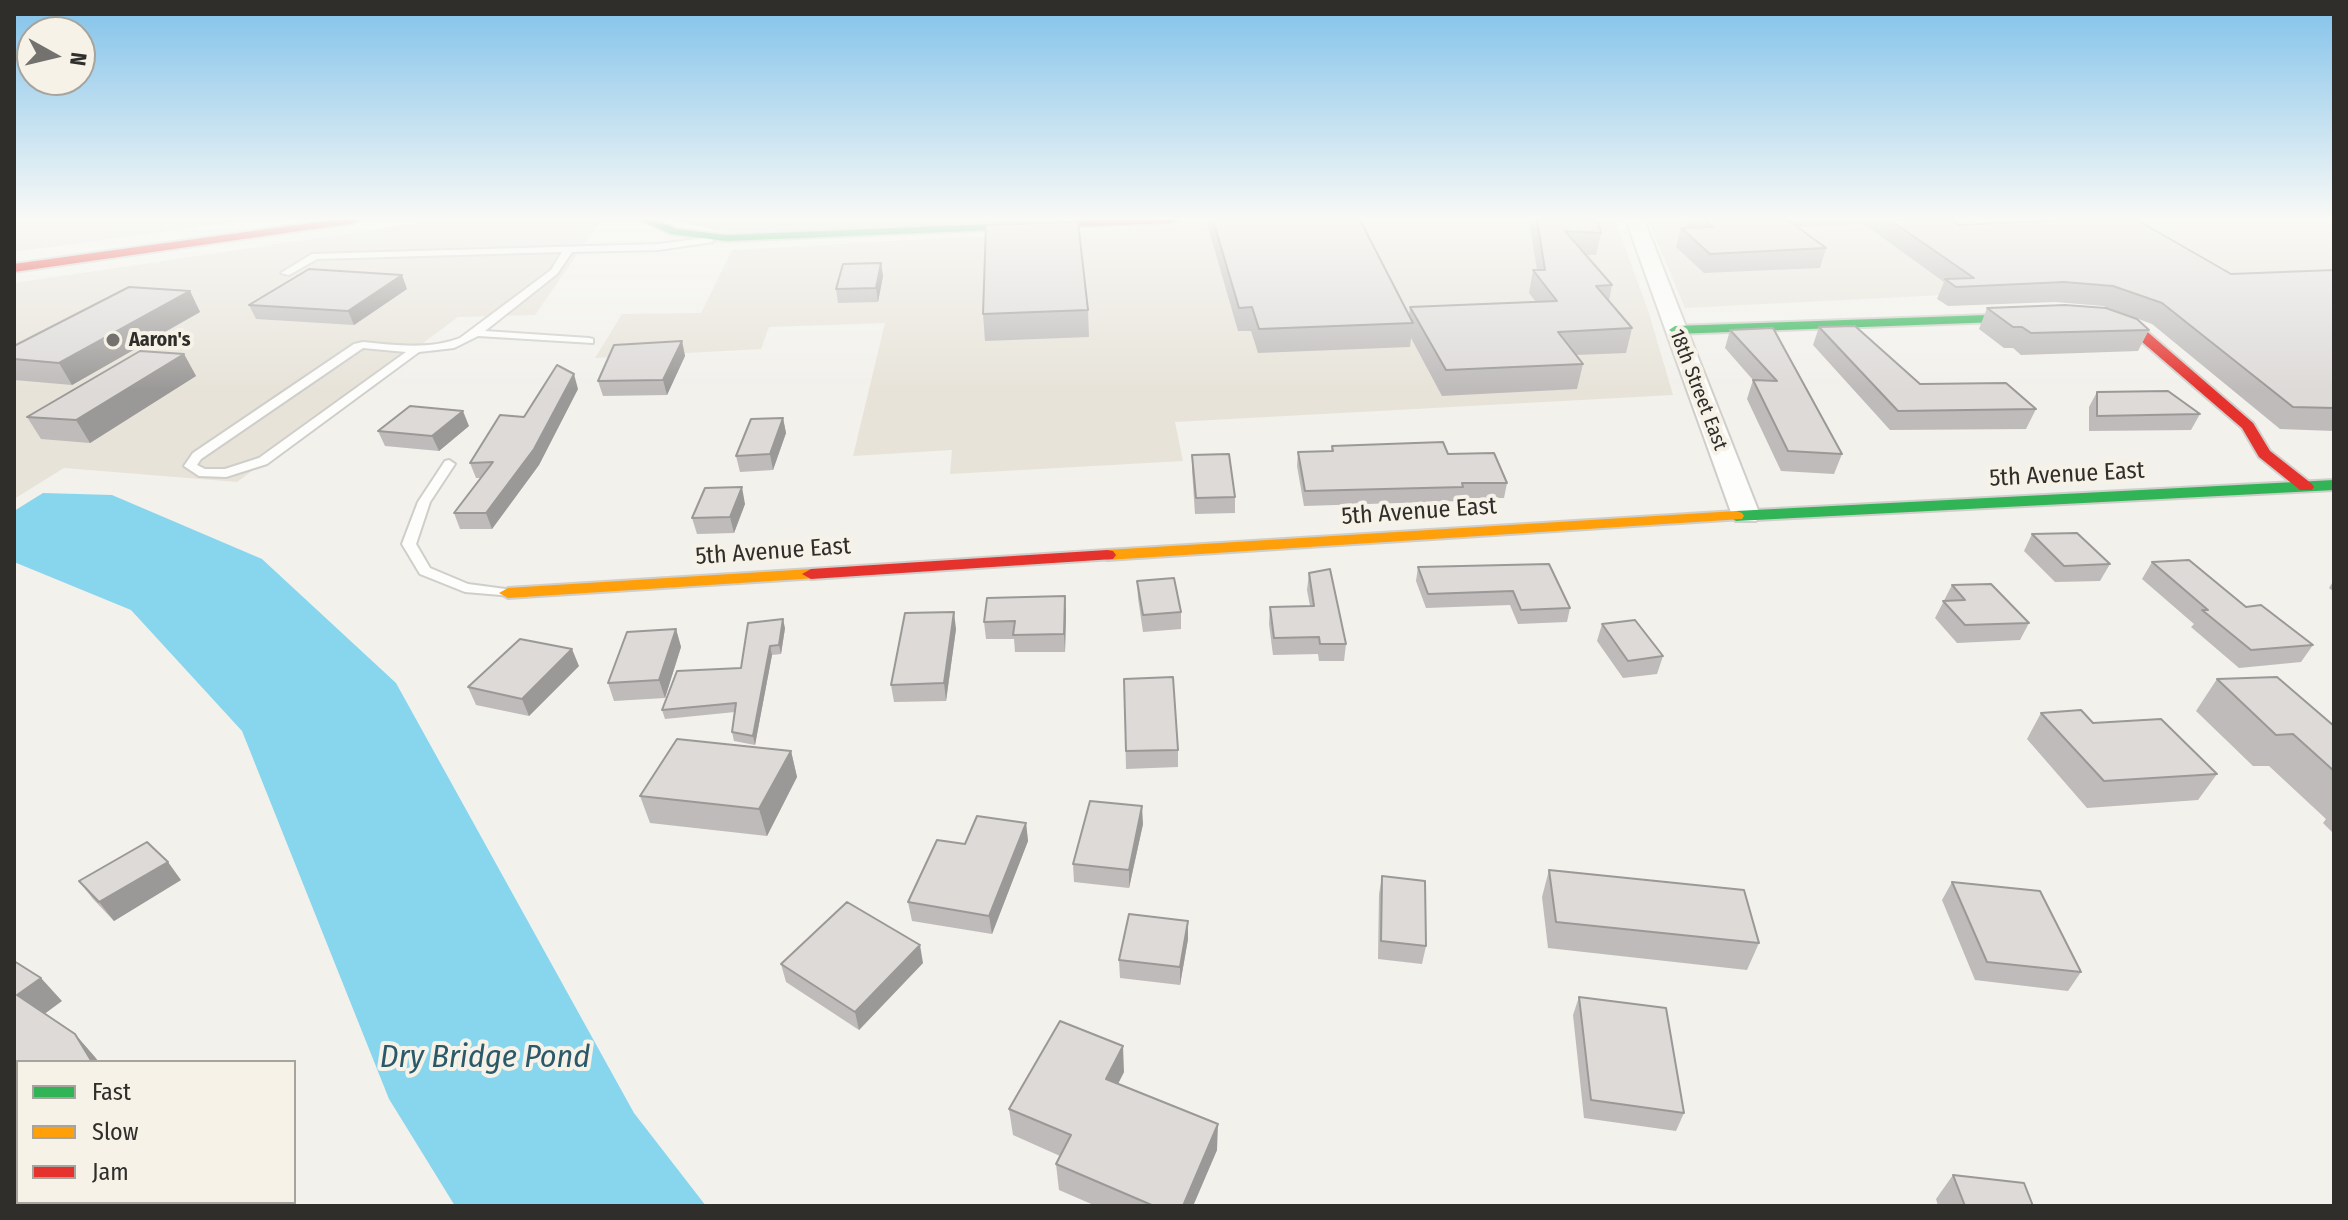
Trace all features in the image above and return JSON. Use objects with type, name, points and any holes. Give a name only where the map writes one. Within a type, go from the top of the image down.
[{"type":"street","name":"18th Street East","points":[[1656,277],[1746,515]]},
{"type":"street","points":[[1675,330],[2055,314],[2102,318],[2139,332],[2248,426],[2264,454],[2306,487]]},
{"type":"street","name":"5th Avenue East","points":[[508,593],[1746,515],[2334,485]]},
{"type":"lane","points":[[417,349],[263,461],[226,473],[203,473],[190,466],[197,456],[358,346],[430,349],[457,343],[476,333],[548,277]]},
{"type":"lane","points":[[476,333],[589,341]]},
{"type":"lane","points":[[449,464],[424,502],[409,544],[425,571],[465,588],[508,593]]},
{"type":"shaded area","points":[[55,277],[561,277],[535,315],[458,317],[237,482],[64,468],[14,499],[14,283]]},
{"type":"shaded area","points":[[719,277],[1636,277],[1673,395],[1175,422],[1183,461],[950,474],[952,450],[853,456],[885,323],[769,327],[761,349],[595,358],[622,314],[701,313]]},
{"type":"shaded area","points":[[1672,277],[2334,277],[2334,373],[2125,286],[1685,308]]},
{"type":"water","name":"Dry Bridge Pond","points":[[43,493],[112,495],[262,559],[396,683],[634,1113],[706,1206],[455,1206],[389,1099],[242,731],[131,610],[14,562],[14,511]]},
{"type":"building","points":[[296,277],[399,277],[348,311],[249,305]]},
{"type":"building","points":[[839,277],[878,277],[876,288],[836,289]]},
{"type":"building","points":[[984,277],[1084,277],[1088,310],[983,314]]},
{"type":"building","points":[[1230,277],[1389,277],[1413,323],[1259,329],[1252,307],[1239,308]]},
{"type":"building","points":[[1538,277],[1605,277],[1612,285],[1596,286],[1632,328],[1558,332],[1583,364],[1446,370],[1410,307],[1557,301]]},
{"type":"building","points":[[2334,277],[2334,408],[2293,407],[2162,303],[2113,286],[2064,282],[1956,287],[1945,279]]},
{"type":"building","points":[[129,287],[190,291],[59,363],[14,359],[14,346]]},
{"type":"building","points":[[2065,305],[2106,308],[2137,319],[2149,330],[2031,333],[2022,327],[2013,327],[1987,308]]},
{"type":"building","points":[[1855,326],[1920,384],[2006,383],[2036,409],[1898,411],[1819,327]]},
{"type":"building","points":[[1773,328],[1842,454],[1788,451],[1753,380],[1777,381],[1730,330]]},
{"type":"building","points":[[682,341],[663,380],[598,381],[614,345]]},
{"type":"building","points":[[140,351],[184,354],[76,420],[27,417]]},
{"type":"building","points":[[557,365],[574,374],[534,449],[486,513],[454,513],[493,462],[470,463],[500,415],[524,417]]},
{"type":"building","points":[[2168,391],[2200,414],[2097,416],[2097,392]]},
{"type":"building","points":[[410,406],[463,411],[432,436],[378,431]]},
{"type":"building","points":[[783,418],[770,454],[736,456],[751,419]]},
{"type":"building","points":[[1443,442],[1448,454],[1494,453],[1507,483],[1305,491],[1298,452],[1333,451],[1332,446]]},
{"type":"building","points":[[1229,454],[1235,497],[1196,498],[1192,455]]},
{"type":"building","points":[[742,487],[730,517],[692,518],[705,488]]},
{"type":"building","points":[[2077,533],[2110,564],[2064,566],[2032,534]]},
{"type":"building","points":[[2189,560],[2246,607],[2261,605],[2313,645],[2251,650],[2202,610],[2208,610],[2152,562]]},
{"type":"building","points":[[1549,564],[1570,608],[1521,610],[1513,591],[1428,594],[1418,567]]},
{"type":"building","points":[[1330,569],[1346,644],[1320,644],[1319,637],[1274,638],[1270,607],[1314,606],[1309,573]]},
{"type":"building","points":[[1174,578],[1181,612],[1143,615],[1137,581]]},
{"type":"building","points":[[1991,584],[2029,623],[1965,625],[1943,601],[1965,600],[1952,585]]},
{"type":"building","points":[[1065,596],[1064,634],[1013,635],[1015,621],[984,622],[987,598]]},
{"type":"building","points":[[954,612],[944,683],[891,685],[905,613]]},
{"type":"building","points":[[783,619],[779,645],[770,646],[753,736],[732,732],[736,703],[662,710],[677,671],[741,668],[748,623]]},
{"type":"building","points":[[1635,620],[1663,656],[1628,661],[1602,624]]},
{"type":"building","points":[[676,629],[659,680],[608,683],[627,632]]},
{"type":"building","points":[[520,639],[572,649],[522,699],[468,687]]},
{"type":"building","points":[[1173,677],[1178,750],[1126,751],[1124,679]]},
{"type":"building","points":[[2277,677],[2334,726],[2334,771],[2293,734],[2276,735],[2217,679]]},
{"type":"building","points":[[2081,710],[2093,723],[2161,719],[2217,774],[2104,781],[2041,713]]},
{"type":"building","points":[[677,739],[791,751],[759,809],[640,796]]},
{"type":"building","points":[[1090,801],[1142,806],[1129,870],[1073,864]]},
{"type":"building","points":[[977,816],[1026,823],[989,916],[908,902],[937,840],[965,844]]},
{"type":"building","points":[[147,842],[168,862],[99,902],[79,881]]},
{"type":"building","points":[[1549,870],[1744,890],[1759,943],[1556,922]]},
{"type":"building","points":[[1382,876],[1425,881],[1426,946],[1381,941]]},
{"type":"building","points":[[1952,882],[2040,891],[2081,972],[1987,962]]},
{"type":"building","points":[[847,902],[920,945],[855,1012],[781,964]]},
{"type":"building","points":[[1129,914],[1188,921],[1180,967],[1119,960]]},
{"type":"building","points":[[14,961],[41,978],[17,995],[75,1034],[91,1060],[16,1060],[16,1132]]},
{"type":"building","points":[[1579,997],[1666,1008],[1684,1113],[1591,1100]]},
{"type":"building","points":[[1060,1021],[1123,1046],[1106,1079],[1218,1124],[1183,1206],[1154,1206],[1056,1164],[1071,1135],[1009,1109]]},
{"type":"building","points":[[1953,1175],[2024,1183],[2033,1206],[1965,1206]]},
{"type":"traffic: fast","points":[[1675,330],[2073,316]]},
{"type":"traffic: fast","points":[[1736,516],[2334,485]]},
{"type":"traffic: slow","points":[[1107,555],[1736,516]]},
{"type":"traffic: slow","points":[[508,593],[811,574]]},
{"type":"traffic: jam","points":[[2073,316],[2102,318],[2139,332],[2248,426],[2264,454],[2306,487]]},
{"type":"traffic: jam","points":[[811,574],[1107,555]]},
{"type":"place","name":"Aaron's","points":[[113,340]]}]
